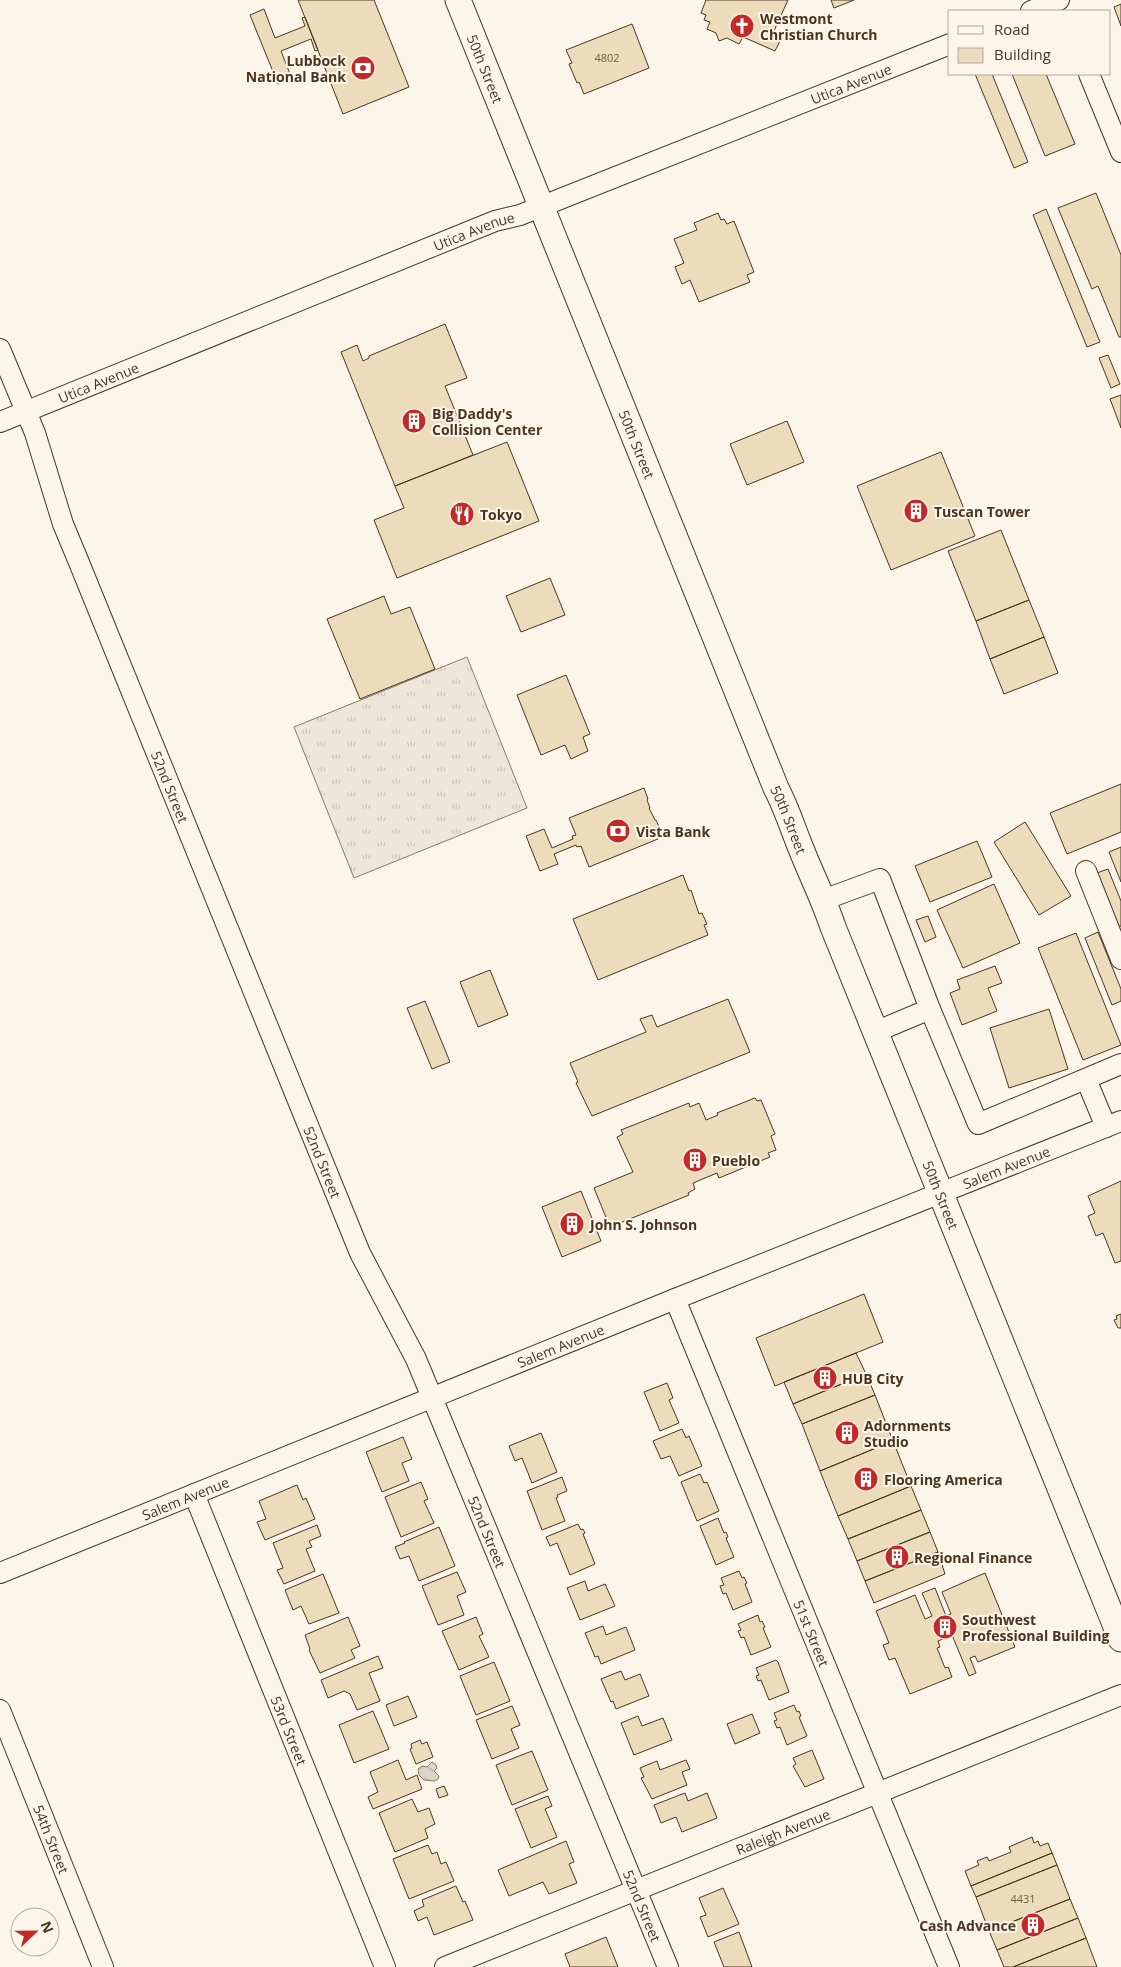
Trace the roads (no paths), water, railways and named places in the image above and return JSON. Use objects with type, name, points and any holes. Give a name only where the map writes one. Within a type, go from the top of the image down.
[{"type":"main road","name":"50th Street","points":[[458,0],[776,788],[785,804],[798,841],[1121,1639]]},
{"type":"street","points":[[1034,10],[1059,0]]},
{"type":"street","name":"Utica Avenue","points":[[0,422],[496,220],[520,215],[541,207],[948,45]]},
{"type":"street","points":[[1089,75],[1121,152]]},
{"type":"street","name":"52nd Street","points":[[0,348],[26,412],[78,560],[360,1253],[416,1359],[668,1967]]},
{"type":"street","points":[[1086,871],[1121,959]]},
{"type":"street","points":[[823,900],[880,879],[930,1009],[978,1124],[1121,1064]]},
{"type":"street","points":[[875,1032],[930,1009]]},
{"type":"street","points":[[1086,1079],[1114,1124]]},
{"type":"street","name":"Salem Avenue","points":[[0,1573],[675,1299],[1114,1124]]},
{"type":"street","name":"51st Street","points":[[675,1299],[950,1967]]},
{"type":"street","name":"53rd Street","points":[[194,1494],[385,1967]]},
{"type":"street","name":"Raleigh Avenue","points":[[444,1967],[1121,1695]]},
{"type":"street","name":"54th Street","points":[[0,1710],[104,1967]]},
{"type":"water","points":[[432,1762],[436,1765],[437,1768],[434,1771],[439,1776],[438,1779],[435,1781],[424,1780],[419,1775],[418,1769],[422,1766],[427,1767]]},
{"type":"place","name":"Westmont Christian Church","points":[[742,26]]},
{"type":"place","name":"Lubbock National Bank","points":[[363,68]]},
{"type":"place","name":"Big Daddy's Collision Center","points":[[414,421]]},
{"type":"place","name":"Tuscan Tower","points":[[916,511]]},
{"type":"place","name":"Tokyo","points":[[462,514]]},
{"type":"place","name":"Vista Bank","points":[[618,831]]},
{"type":"place","name":"Pueblo","points":[[695,1160]]},
{"type":"place","name":"John S. Johnson","points":[[572,1224]]},
{"type":"place","name":"HUB City","points":[[825,1378]]},
{"type":"place","name":"Adornments Studio","points":[[847,1433]]},
{"type":"place","name":"Flooring America","points":[[866,1479]]},
{"type":"place","name":"Regional Finance","points":[[897,1557]]},
{"type":"place","name":"Southwest Professional Building","points":[[945,1627]]},
{"type":"place","name":"Cash Advance","points":[[1033,1925]]}]
